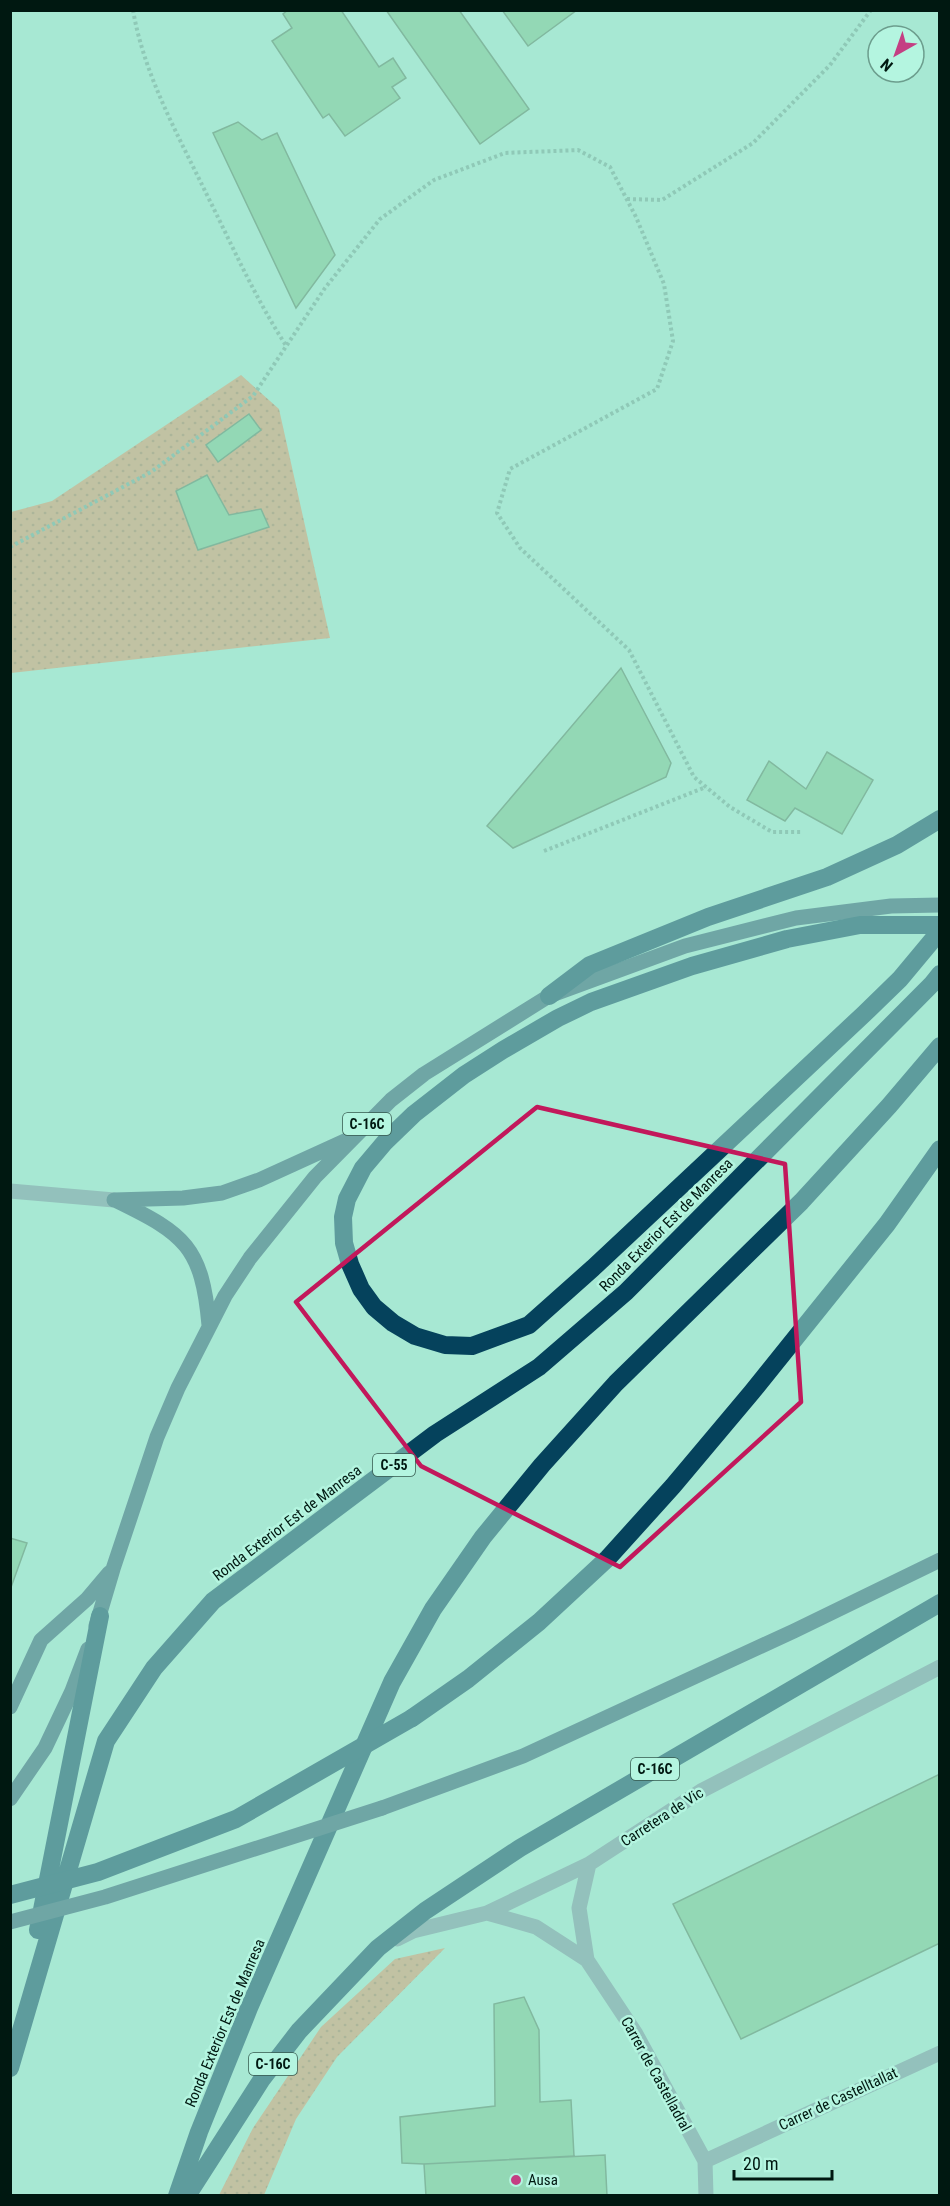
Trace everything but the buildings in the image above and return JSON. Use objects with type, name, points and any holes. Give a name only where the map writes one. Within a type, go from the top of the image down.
[{"type":"highway","points":[[549,996],[590,964],[708,917],[827,877],[897,845],[939,819]]},
{"type":"highway","points":[[939,925],[860,925],[787,939],[692,966],[591,1002],[503,1050],[414,1114],[363,1167],[347,1199],[343,1216],[344,1243],[361,1289],[374,1307],[393,1323],[415,1336],[445,1345],[472,1346],[529,1325],[736,1136],[900,979],[939,931]]},
{"type":"highway","name":"Ronda Exterior Est de Manresa","points":[[15,2050],[106,1741],[154,1668],[213,1601],[435,1434],[539,1367],[626,1292],[936,979]]},
{"type":"highway","name":"Ronda Exterior Est de Manresa","points":[[177,2196],[199,2132],[249,2008],[392,1682],[433,1609],[483,1537],[542,1465],[616,1383],[801,1202],[889,1106],[939,1046]]},
{"type":"highway","points":[[10,1895],[98,1872],[236,1819],[412,1718],[468,1679],[538,1622],[608,1558],[673,1486],[887,1224],[939,1149]]},
{"type":"highway","name":"C-16C","points":[[187,2196],[262,2079],[299,2031],[378,1948],[426,1911],[520,1848],[939,1603]]},
{"type":"highway","points":[[15,2050],[100,1616]]},
{"type":"highway","name":"C-55","points":[[10,2068],[15,2050]]},
{"type":"main road","name":"C-16C","points":[[10,1799],[45,1748],[72,1691],[100,1616],[113,1569],[157,1437],[209,1325],[250,1258],[315,1177],[391,1100],[424,1074],[549,996],[685,946],[796,918],[891,906],[939,905]]},
{"type":"main road","points":[[114,1200],[183,1198],[222,1193],[259,1180],[355,1137]]},
{"type":"main road","points":[[114,1200],[153,1218],[179,1237],[196,1262],[206,1290],[209,1325]]},
{"type":"main road","points":[[10,1923],[105,1897],[382,1808],[523,1756],[794,1631],[939,1560]]},
{"type":"main road","points":[[10,1707],[41,1640],[87,1599],[113,1569]]},
{"type":"street","points":[[10,1191],[114,1200]]},
{"type":"street","name":"Carretera de Vic","points":[[378,1948],[413,1931],[487,1913],[589,1864],[701,1791],[939,1667]]},
{"type":"street","name":"Carrer de Castelladral","points":[[586,1960],[579,1908],[589,1864]]},
{"type":"street","name":"Carrer de Castelladral","points":[[487,1913],[536,1927],[586,1960],[636,2034],[705,2161],[706,2196]]},
{"type":"street","name":"Carrer de Castelltallat","points":[[705,2161],[939,2053]]},
{"type":"path","points":[[133,10],[136,30],[163,104],[265,314],[287,347]]},
{"type":"path","points":[[626,199],[662,200],[753,143],[830,65],[871,10]]},
{"type":"path","points":[[10,547],[151,472],[253,396],[325,288],[380,219],[434,180],[505,153],[578,150],[610,167],[626,199],[664,284],[673,341],[657,389],[510,469],[497,513],[519,548],[629,650],[694,777],[730,807],[772,832],[802,832]]},
{"type":"path","points":[[544,851],[706,787]]},
{"type":"highlighted area","points":[[537,1107],[785,1164],[801,1402],[620,1567],[421,1466],[296,1302]]},
{"type":"shaded area","points":[[241,375],[279,409],[330,638],[11,673],[11,512],[52,501]]},
{"type":"shaded area","points":[[445,1948],[337,2057],[296,2119],[264,2195],[219,2195],[253,2128],[321,2027],[395,1959]]},
{"type":"place","name":"Ausa","points":[[516,2180]]}]
